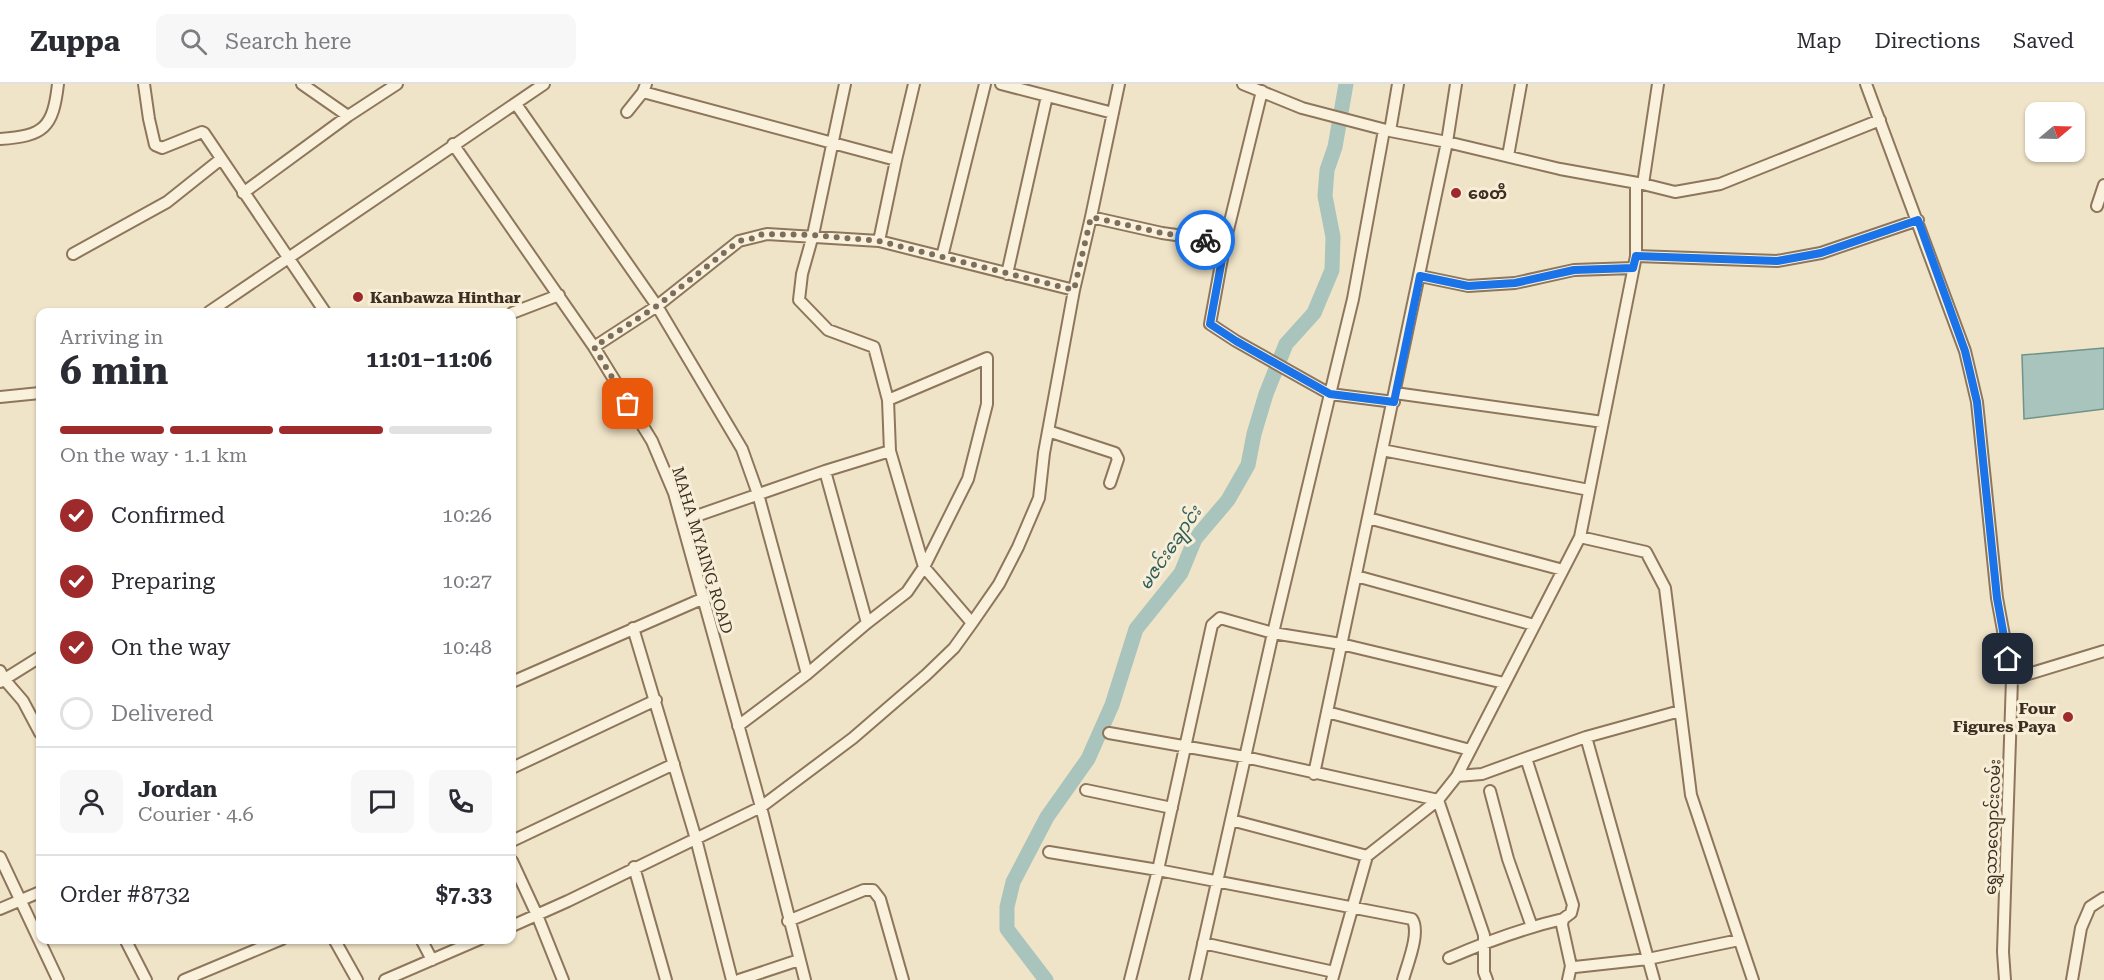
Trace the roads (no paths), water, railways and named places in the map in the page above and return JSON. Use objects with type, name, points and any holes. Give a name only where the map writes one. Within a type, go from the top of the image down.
[{"type":"street","points":[[0,139],[21,137],[44,129],[53,117],[58,84]]},
{"type":"street","points":[[144,84],[149,119],[156,145],[162,148],[202,132],[322,308]]},
{"type":"street","points":[[302,84],[348,116]]},
{"type":"street","points":[[243,193],[348,116],[397,84]]},
{"type":"street","points":[[215,308],[289,256],[327,234],[453,144],[544,84]]},
{"type":"street","points":[[845,84],[813,235],[802,274],[799,300],[828,330],[874,347],[888,400],[890,451],[924,567],[972,623]]},
{"type":"street","points":[[879,241],[914,84]]},
{"type":"street","points":[[942,257],[985,84]]},
{"type":"street","points":[[1001,84],[1113,113]]},
{"type":"street","points":[[516,924],[761,807],[853,738],[926,675],[954,648],[972,623],[999,584],[1039,498],[1048,431],[1074,290],[1119,84]]},
{"type":"street","points":[[1243,84],[1302,108],[1387,131],[1675,192],[1720,184],[1880,120]]},
{"type":"street","points":[[1195,980],[1273,633],[1353,299],[1398,84]]},
{"type":"street","points":[[1314,774],[1420,276],[1447,142],[1456,84]]},
{"type":"street","points":[[1508,156],[1521,84]]},
{"type":"street","points":[[1203,943],[1333,976],[1367,855],[1438,800],[1456,776],[1470,750],[1580,537],[1636,256],[1640,184],[1658,84]]},
{"type":"street","name":"ရွှေသာလျောင်းလမ်း","points":[[1866,84],[1965,351],[1977,402],[1997,598],[2012,679],[2003,952],[2005,980]]},
{"type":"street","points":[[627,112],[645,88],[896,160]]},
{"type":"street","points":[[1262,91],[1225,243],[1210,324],[1330,394],[1395,397],[1603,422]]},
{"type":"street","points":[[1007,273],[1047,96]]},
{"type":"street","points":[[516,104],[657,306],[742,449],[758,494],[807,674]]},
{"type":"street","name":"MAHA MYAING ROAD","points":[[453,144],[594,347],[652,441],[674,493],[761,807],[788,921],[805,980]]},
{"type":"street","points":[[73,254],[167,202],[221,159]]},
{"type":"street","points":[[2097,206],[2104,185]]},
{"type":"street","points":[[1091,217],[1162,233],[1225,243]]},
{"type":"street","points":[[1636,256],[1777,261],[1821,253],[1918,220]]},
{"type":"street","points":[[594,347],[657,306],[739,241],[767,234],[813,235],[879,241],[1074,290]]},
{"type":"street","points":[[1420,276],[1468,286],[1515,283],[1574,270],[1633,268]]},
{"type":"street","points":[[516,311],[559,295]]},
{"type":"street","points":[[738,726],[807,674],[907,592],[924,567],[968,479],[987,404],[987,358],[888,400]]},
{"type":"street","points":[[0,397],[36,393]]},
{"type":"street","points":[[1048,431],[1115,453],[1118,459],[1110,483]]},
{"type":"street","points":[[1382,450],[1589,490]]},
{"type":"street","points":[[682,520],[890,451]]},
{"type":"street","points":[[825,471],[867,623]]},
{"type":"street","points":[[1368,518],[1563,570]]},
{"type":"street","points":[[1580,537],[1646,552],[1665,588],[1690,795],[1753,980]]},
{"type":"street","points":[[1356,576],[1534,625]]},
{"type":"street","points":[[516,678],[704,598]]},
{"type":"street","points":[[1130,980],[1158,870],[1212,625],[1220,618],[1273,633],[1341,644],[1504,683]]},
{"type":"street","points":[[633,628],[696,839],[732,980]]},
{"type":"street","points":[[2012,679],[2104,651]]},
{"type":"street","points":[[36,659],[1,677],[23,701],[36,725]]},
{"type":"street","points":[[516,766],[656,700]]},
{"type":"street","points":[[1456,776],[1482,774],[1586,737],[1680,711]]},
{"type":"street","points":[[1327,712],[1470,750]]},
{"type":"street","points":[[1109,733],[1245,757],[1438,800]]},
{"type":"street","points":[[1586,737],[1654,980]]},
{"type":"street","points":[[1449,958],[1484,943],[1563,919],[1571,913],[1573,905],[1526,758]]},
{"type":"street","points":[[516,839],[674,764]]},
{"type":"street","points":[[1086,790],[1172,808]]},
{"type":"street","points":[[1490,791],[1508,859],[1532,927]]},
{"type":"street","points":[[1438,800],[1484,935],[1484,972],[1487,980]]},
{"type":"street","points":[[1231,820],[1367,855]]},
{"type":"street","points":[[1049,852],[1217,881],[1352,909],[1402,916],[1412,920],[1416,925],[1403,980]]},
{"type":"street","points":[[0,857],[36,934]]},
{"type":"street","points":[[634,867],[666,980]]},
{"type":"street","points":[[516,870],[563,980]]},
{"type":"street","points":[[788,921],[864,890],[873,890],[880,899],[903,980]]},
{"type":"street","points":[[0,909],[36,894]]},
{"type":"street","points":[[2072,980],[2081,928],[2090,907],[2104,898]]},
{"type":"street","points":[[1563,919],[1562,925],[1571,966],[1568,980]]},
{"type":"street","points":[[1571,966],[1648,959],[1739,940]]},
{"type":"street","points":[[41,944],[58,980]]},
{"type":"street","points":[[128,944],[146,980]]},
{"type":"street","points":[[184,980],[270,944]]},
{"type":"street","points":[[337,944],[357,980]]},
{"type":"street","points":[[424,944],[432,960]]},
{"type":"street","points":[[385,980],[469,944]]},
{"type":"street","points":[[739,980],[799,960]]},
{"type":"water","points":[[2104,348],[2104,409],[2024,419],[2022,355]]},
{"type":"waterway","name":"မဇင်းချောင်း","points":[[1046,980],[1007,929],[1007,907],[1013,882],[1047,817],[1088,759],[1112,705],[1136,629],[1181,573],[1195,539],[1228,500],[1248,465],[1254,434],[1266,394],[1286,344],[1314,313],[1332,270],[1333,237],[1325,196],[1327,170],[1335,147],[1346,84]]},
{"type":"place","name":"စေတီ","points":[[1456,193]]},
{"type":"place","name":"Kanbawza Hinthar","points":[[358,297]]},
{"type":"place","name":"Four Figures Paya","points":[[2068,717]]}]
